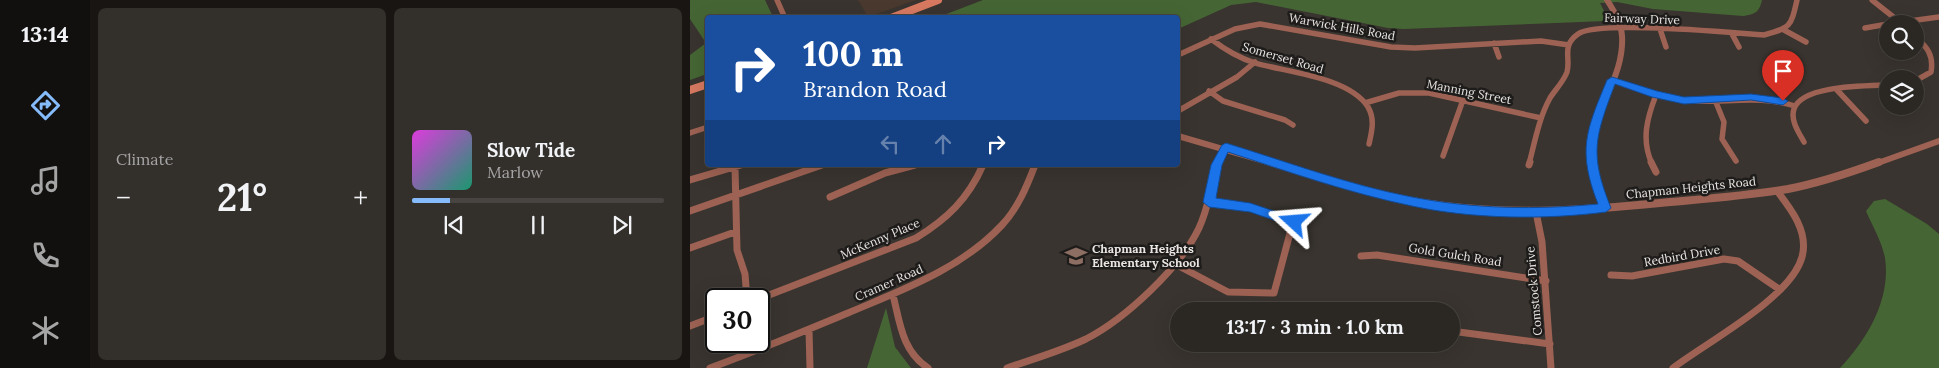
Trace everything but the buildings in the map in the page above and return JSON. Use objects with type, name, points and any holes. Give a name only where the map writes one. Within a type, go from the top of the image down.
[{"type":"main road","points":[[899,15],[938,0]]},
{"type":"main road","points":[[690,90],[705,85]]},
{"type":"street","points":[[777,0],[783,15]]},
{"type":"street","points":[[1606,208],[1590,158],[1594,124],[1620,60],[1622,43],[1621,27],[1617,16],[1607,0]]},
{"type":"street","points":[[1797,0],[1792,23],[1784,30],[1806,42]]},
{"type":"street","points":[[1872,0],[1891,15]]},
{"type":"street","points":[[1924,19],[1939,17]]},
{"type":"street","name":"Warwick Hills Road","points":[[1180,54],[1235,29],[1260,24],[1391,46],[1415,48],[1541,41],[1569,45]]},
{"type":"street","points":[[1865,28],[1879,26]]},
{"type":"street","name":"Fairway Drive","points":[[1569,45],[1576,36],[1585,30],[1621,27],[1764,35],[1784,30]]},
{"type":"street","points":[[1660,29],[1666,47]]},
{"type":"street","points":[[1732,34],[1739,47]]},
{"type":"street","name":"Somerset Road","points":[[1211,40],[1224,49],[1255,62],[1322,78],[1346,89],[1365,103]]},
{"type":"street","points":[[1494,44],[1499,57]]},
{"type":"street","points":[[1530,165],[1541,118],[1550,98],[1567,72],[1566,52],[1569,45]]},
{"type":"street","points":[[1924,46],[1932,54],[1936,63],[1931,72],[1924,76]]},
{"type":"street","points":[[1180,110],[1210,91],[1237,79],[1255,62]]},
{"type":"street","points":[[1612,80],[1656,95],[1694,102],[1764,98],[1795,106]]},
{"type":"street","points":[[1804,142],[1795,125],[1794,110],[1795,106],[1806,96],[1879,83]]},
{"type":"street","points":[[1836,90],[1866,121]]},
{"type":"street","points":[[1210,91],[1223,101],[1285,120],[1293,125]]},
{"type":"street","name":"Manning Street","points":[[1365,103],[1385,96],[1407,92],[1428,93],[1541,118]]},
{"type":"street","points":[[1656,95],[1647,119],[1644,136],[1649,160],[1656,172]]},
{"type":"street","points":[[1443,156],[1463,100]]},
{"type":"street","points":[[1715,100],[1724,122],[1722,139],[1736,161]]},
{"type":"street","points":[[1365,103],[1372,115],[1374,132],[1369,144]]},
{"type":"street","points":[[690,133],[705,127]]},
{"type":"street","name":"Chapman Heights Road","points":[[1180,136],[1226,147],[1336,183],[1413,202],[1493,211],[1536,212],[1606,208],[1777,191],[1824,180],[1939,140]]},
{"type":"street","points":[[1007,368],[1074,344],[1099,332],[1175,264],[1195,236],[1209,202],[1216,165],[1226,147]]},
{"type":"street","points":[[690,180],[735,167]]},
{"type":"street","points":[[738,167],[735,196],[735,232],[739,260],[745,274],[746,288]]},
{"type":"street","points":[[690,210],[816,167]]},
{"type":"street","points":[[830,197],[889,171],[906,167]]},
{"type":"street","name":"McKenny Place","points":[[770,295],[916,238],[931,230],[960,206],[973,190],[982,167]]},
{"type":"street","name":"Cramer Road","points":[[710,368],[893,295],[950,266],[998,229],[1024,192],[1035,167]]},
{"type":"street","points":[[1673,368],[1690,354],[1730,328],[1779,289],[1799,267],[1803,248],[1801,230],[1796,219],[1777,191]]},
{"type":"street","points":[[1175,264],[1228,292],[1274,293],[1294,222],[1250,208],[1209,202]]},
{"type":"street","name":"Comstock Drive","points":[[1536,212],[1542,242],[1546,281],[1551,368]]},
{"type":"street","points":[[690,248],[735,232]]},
{"type":"street","name":"Gold Gulch Road","points":[[1361,256],[1377,254],[1546,281]]},
{"type":"street","name":"Redbird Drive","points":[[1611,275],[1632,276],[1724,258],[1738,261],[1779,289]]},
{"type":"street","points":[[893,295],[904,342],[910,354],[919,364],[928,368]]},
{"type":"street","points":[[690,326],[705,320]]},
{"type":"street","points":[[809,330],[810,368]]},
{"type":"street","points":[[1460,331],[1550,344]]},
{"type":"shaded area","points":[[858,0],[916,0],[874,15],[867,15]]},
{"type":"green space","points":[[690,0],[765,0],[772,15],[705,15],[705,42],[690,19]]},
{"type":"green space","points":[[983,0],[1762,0],[1756,12],[1743,16],[1653,9],[1617,2],[1600,3],[1608,19],[1605,21],[1404,29],[1388,28],[1256,2],[1231,5],[1180,28],[1180,15],[944,15]]},
{"type":"green space","points":[[705,44],[705,75],[690,80],[690,55]]},
{"type":"green space","points":[[1885,199],[1927,224],[1939,234],[1939,368],[1840,368],[1860,344],[1881,303],[1886,273],[1885,258],[1866,211],[1874,201]]},
{"type":"green space","points":[[886,308],[895,347],[911,368],[867,368]]},
{"type":"place","name":"Chapman Heights Elementary School","points":[[1076,256]]},
{"type":"route","points":[[1294,222],[1250,208],[1209,202],[1216,165],[1226,147],[1336,183],[1374,194],[1413,202],[1493,211],[1536,212],[1596,209],[1606,208],[1601,199],[1590,158],[1591,141],[1594,124],[1612,80],[1656,95],[1694,102],[1751,97],[1783,101]]}]
